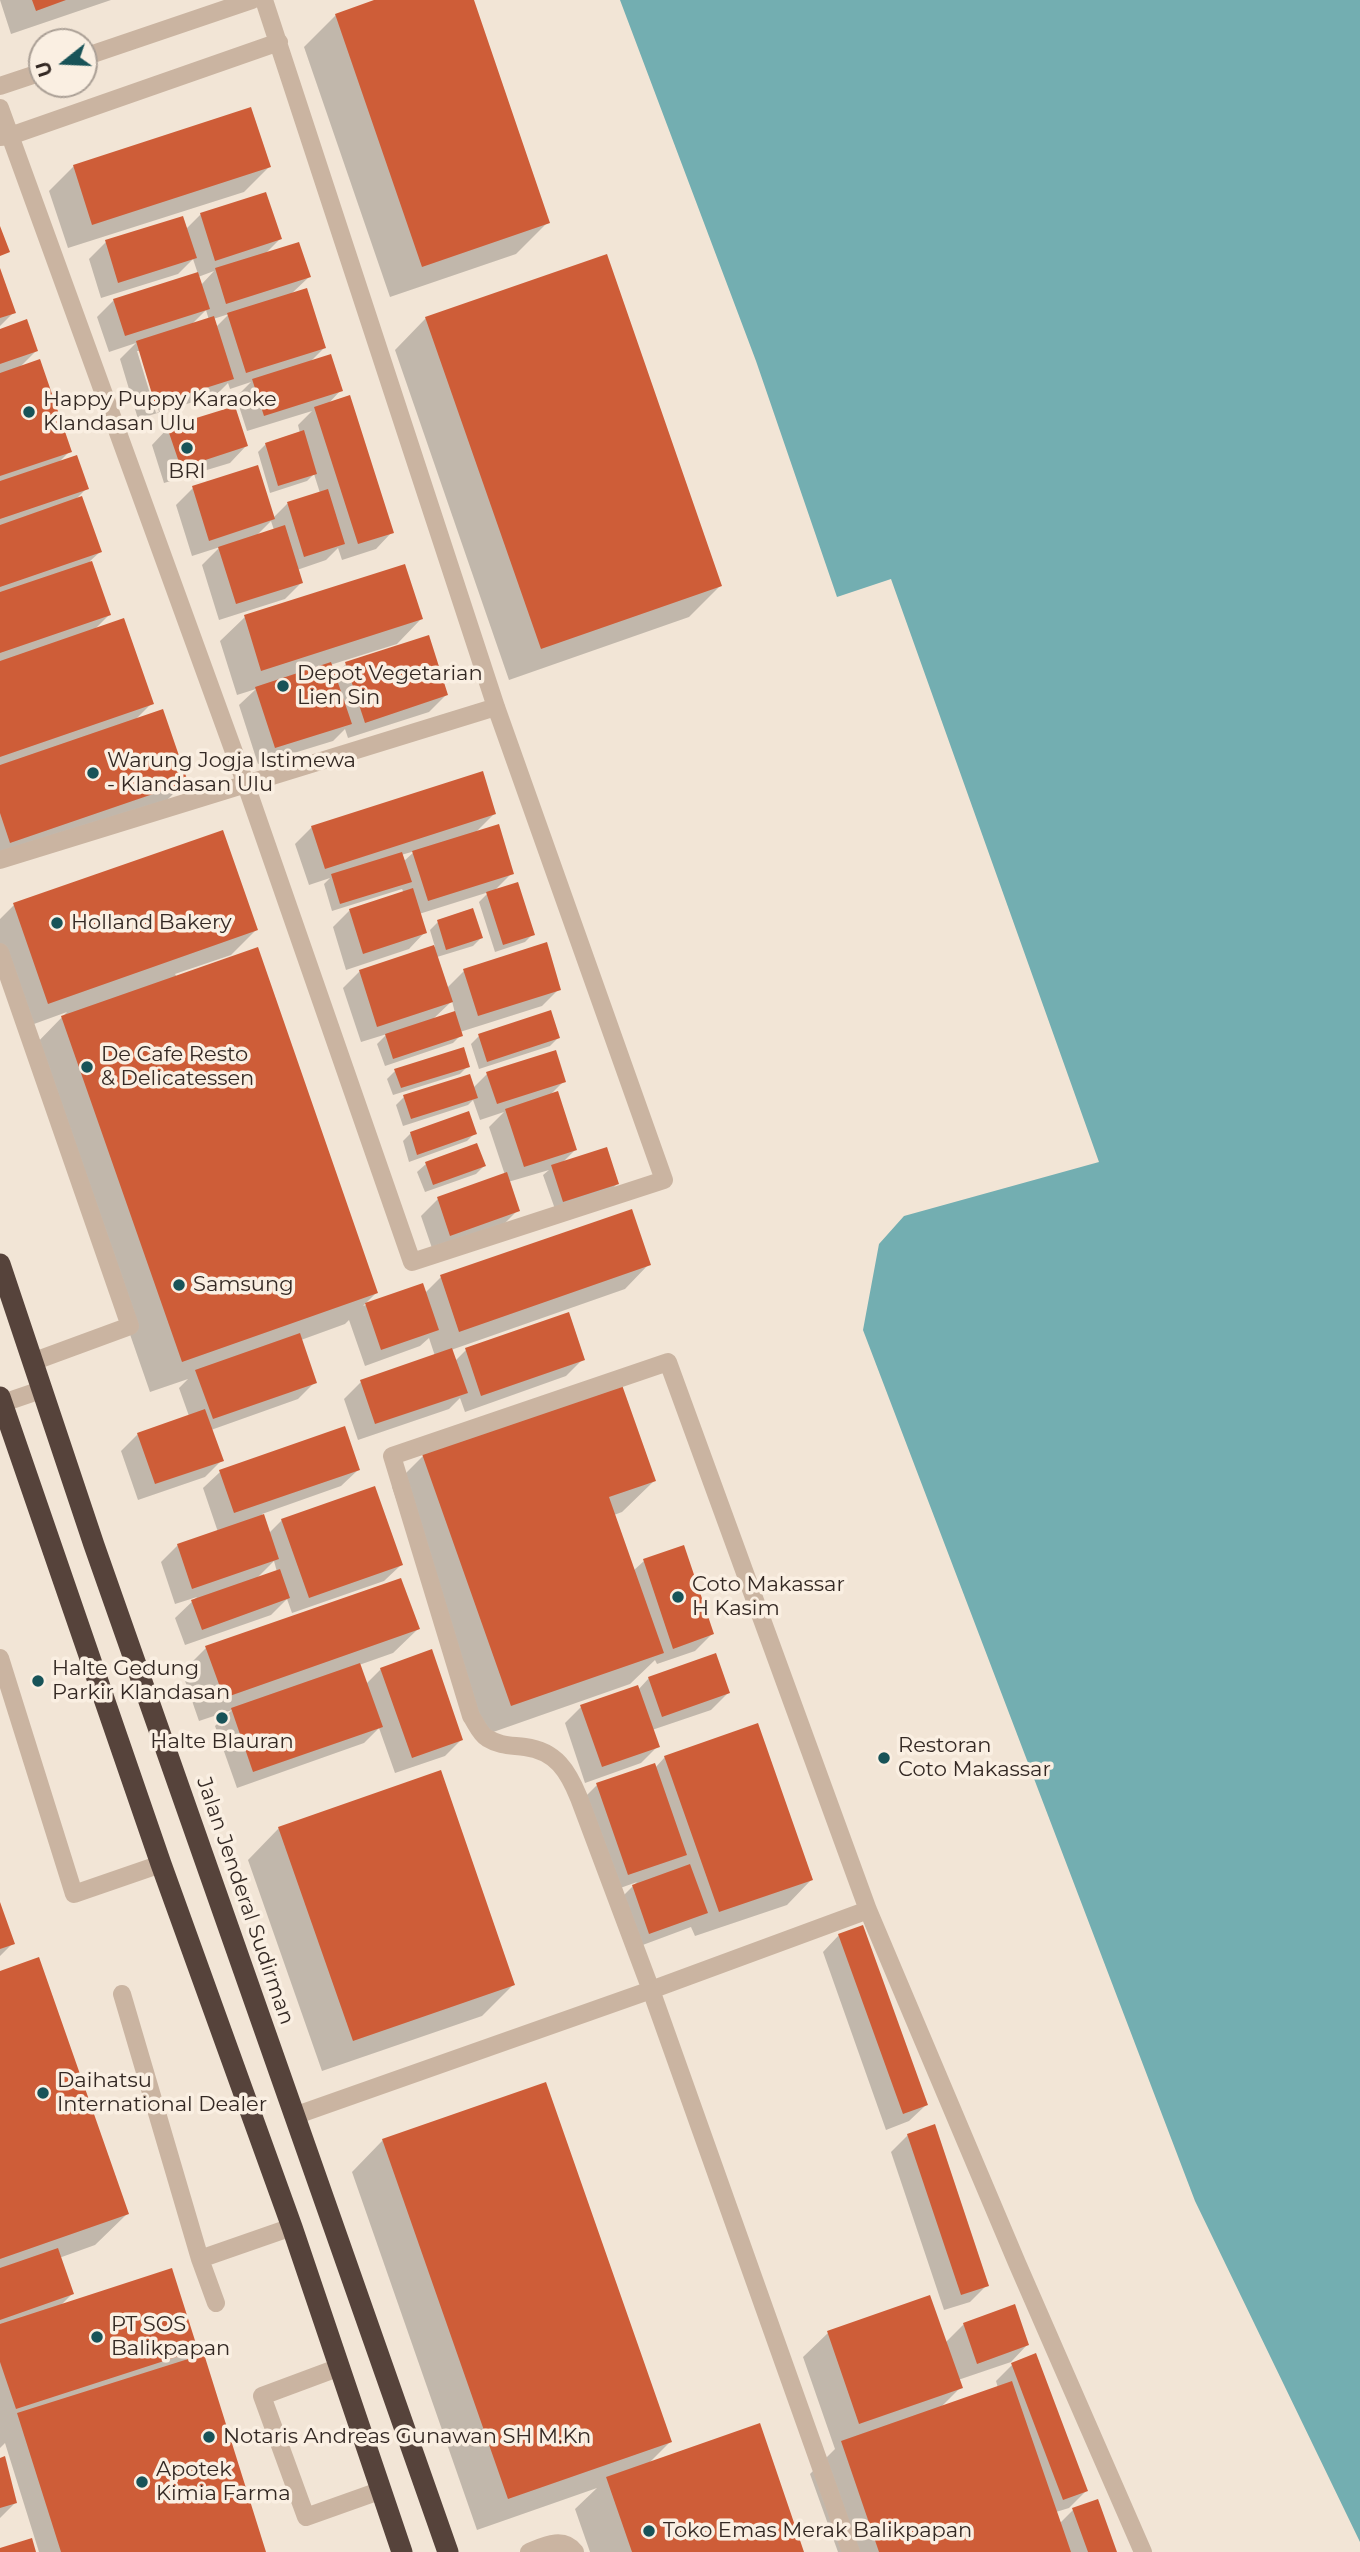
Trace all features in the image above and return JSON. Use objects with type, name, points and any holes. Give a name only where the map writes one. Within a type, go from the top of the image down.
[{"type":"highway","name":"Jalan Jenderal Sudirman","points":[[0,1264],[41,1390],[448,2552]]},
{"type":"highway","points":[[1,1401],[161,1864],[292,2227],[402,2552]]},
{"type":"street","points":[[98,52],[252,0]]},
{"type":"street","points":[[0,108],[5,136],[246,785],[412,1262],[664,1180],[496,707],[264,0]]},
{"type":"street","points":[[5,136],[279,42]]},
{"type":"street","points":[[0,86],[28,77]]},
{"type":"street","points":[[0,860],[496,707]]},
{"type":"street","points":[[0,952],[130,1326],[32,1362]]},
{"type":"street","points":[[851,2552],[651,1990],[570,1775],[559,1761],[547,1753],[527,1747],[503,1746],[485,1737],[471,1716],[392,1456],[668,1362],[868,1910],[1143,2552]]},
{"type":"street","points":[[1,1401],[41,1390]]},
{"type":"street","points":[[0,1658],[74,1894],[161,1864]]},
{"type":"street","points":[[294,2116],[868,1910]]},
{"type":"street","points":[[122,1994],[200,2259],[216,2303]]},
{"type":"street","points":[[200,2259],[292,2227]]},
{"type":"street","points":[[340,2367],[262,2396],[306,2517],[382,2490]]},
{"type":"street","points":[[528,2552],[562,2543],[572,2547],[575,2552]]},
{"type":"water","points":[[620,0],[1360,0],[1360,2542],[1195,2201],[863,1330],[879,1244],[904,1216],[1099,1162],[891,579],[837,597],[756,361]]},
{"type":"building","points":[[32,0],[66,0],[36,11]]},
{"type":"building","points":[[374,0],[474,0],[550,223],[422,267],[335,14]]},
{"type":"building","points":[[251,107],[271,167],[92,225],[73,165]]},
{"type":"building","points":[[266,192],[282,239],[215,261],[200,213]]},
{"type":"building","points":[[183,216],[197,258],[118,283],[105,240]]},
{"type":"building","points":[[0,226],[10,252],[0,256]]},
{"type":"building","points":[[299,242],[311,277],[226,304],[215,268]]},
{"type":"building","points":[[607,254],[722,586],[541,649],[425,317]]},
{"type":"building","points":[[0,268],[16,313],[0,318]]},
{"type":"building","points":[[198,272],[210,309],[125,336],[113,299]]},
{"type":"building","points":[[307,288],[326,348],[246,373],[227,313]]},
{"type":"building","points":[[214,316],[234,379],[155,404],[136,341]]},
{"type":"building","points":[[27,319],[38,351],[0,364],[0,329]]},
{"type":"building","points":[[331,354],[343,391],[264,416],[252,379]]},
{"type":"building","name":"Happy Puppy Karaoke Klandasan Ulu","points":[[40,359],[72,452],[0,476],[0,373]]},
{"type":"building","points":[[350,395],[394,533],[358,544],[314,407]]},
{"type":"building","points":[[235,406],[248,446],[181,468],[167,427]]},
{"type":"building","points":[[304,430],[317,474],[278,486],[265,443]]},
{"type":"building","points":[[77,455],[89,489],[0,519],[0,481]]},
{"type":"building","points":[[258,465],[275,519],[209,541],[192,486]]},
{"type":"building","points":[[328,489],[345,544],[304,557],[287,502]]},
{"type":"building","points":[[82,496],[102,552],[0,587],[0,525]]},
{"type":"building","points":[[285,525],[303,583],[236,604],[218,547]]},
{"type":"building","points":[[92,561],[111,615],[0,653],[0,592]]},
{"type":"building","points":[[405,564],[423,619],[261,671],[244,615]]},
{"type":"building","points":[[124,618],[154,704],[0,757],[0,661]]},
{"type":"building","points":[[429,635],[448,695],[365,723],[345,662]]},
{"type":"building","points":[[331,662],[352,724],[275,748],[255,687]]},
{"type":"building","name":"Warung Jogja Istimewa - Klandasan Ulu","points":[[163,709],[188,782],[10,843],[0,813],[0,765]]},
{"type":"building","points":[[483,771],[496,814],[325,869],[311,826]]},
{"type":"building","points":[[499,824],[514,874],[428,901],[412,851]]},
{"type":"building","points":[[223,830],[258,930],[48,1004],[13,903]]},
{"type":"building","points":[[402,852],[412,882],[340,904],[331,874]]},
{"type":"building","points":[[518,882],[535,935],[503,945],[486,892]]},
{"type":"building","points":[[413,888],[427,933],[363,954],[349,909]]},
{"type":"building","points":[[473,908],[483,938],[446,950],[437,920]]},
{"type":"building","points":[[547,942],[561,990],[478,1016],[463,969]]},
{"type":"building","points":[[434,945],[453,1002],[377,1027],[359,970]]},
{"type":"building","points":[[258,947],[378,1293],[182,1362],[61,1016]]},
{"type":"building","points":[[551,1010],[560,1038],[487,1062],[478,1034]]},
{"type":"building","points":[[455,1011],[463,1036],[393,1059],[385,1034]]},
{"type":"building","points":[[464,1047],[470,1067],[401,1088],[394,1069]]},
{"type":"building","points":[[556,1050],[566,1082],[497,1104],[486,1072]]},
{"type":"building","points":[[470,1074],[478,1098],[411,1119],[403,1095]]},
{"type":"building","points":[[558,1091],[577,1150],[524,1167],[505,1109]]},
{"type":"building","points":[[469,1111],[477,1134],[417,1155],[410,1132]]},
{"type":"building","points":[[477,1143],[486,1166],[433,1185],[425,1162]]},
{"type":"building","points":[[607,1147],[619,1184],[563,1202],[551,1165]]},
{"type":"building","points":[[507,1172],[520,1211],[450,1236],[437,1197]]},
{"type":"building","points":[[632,1209],[651,1265],[459,1332],[440,1275]]},
{"type":"building","points":[[423,1283],[439,1330],[381,1350],[365,1303]]},
{"type":"building","points":[[569,1312],[585,1360],[481,1396],[465,1348]]},
{"type":"building","points":[[300,1333],[317,1383],[213,1419],[195,1370]]},
{"type":"building","points":[[452,1348],[468,1393],[375,1424],[360,1380]]},
{"type":"building","points":[[622,1385],[656,1481],[609,1497],[664,1653],[511,1706],[422,1454]]},
{"type":"building","points":[[205,1409],[224,1461],[155,1484],[137,1433]]},
{"type":"building","points":[[345,1426],[360,1470],[234,1513],[219,1470]]},
{"type":"building","points":[[375,1486],[403,1565],[309,1598],[281,1519]]},
{"type":"building","points":[[264,1514],[279,1559],[192,1589],[177,1544]]},
{"type":"building","name":"Coto Makassar H Kasim","points":[[684,1545],[714,1634],[673,1649],[643,1559]]},
{"type":"building","points":[[280,1569],[290,1598],[202,1630],[191,1600]]},
{"type":"building","points":[[401,1578],[420,1629],[224,1698],[205,1646]]},
{"type":"building","points":[[432,1649],[463,1740],[412,1758],[380,1668]]},
{"type":"building","points":[[716,1653],[730,1693],[662,1717],[648,1677]]},
{"type":"building","points":[[360,1663],[383,1727],[253,1772],[231,1708]]},
{"type":"building","points":[[638,1685],[660,1747],[602,1767],[580,1705]]},
{"type":"building","points":[[758,1723],[813,1880],[719,1912],[664,1756]]},
{"type":"building","points":[[655,1763],[687,1855],[628,1875],[596,1783]]},
{"type":"building","points":[[441,1770],[515,1985],[353,2041],[278,1827]]},
{"type":"building","points":[[690,1864],[708,1913],[649,1934],[632,1885]]},
{"type":"building","points":[[0,1902],[15,1944],[0,1949]]},
{"type":"building","points":[[863,1925],[928,2105],[903,2114],[838,1934]]},
{"type":"building","name":"Daihatsu International Dealer","points":[[39,1957],[129,2214],[0,2259],[0,1971]]},
{"type":"building","points":[[546,2082],[672,2442],[508,2499],[382,2139]]},
{"type":"building","points":[[935,2124],[989,2286],[961,2295],[907,2134]]},
{"type":"building","points":[[58,2248],[74,2294],[0,2320],[0,2268]]},
{"type":"building","name":"PT SOS Balikpapan","points":[[172,2268],[198,2350],[16,2409],[0,2362],[0,2324]]},
{"type":"building","points":[[930,2295],[963,2388],[859,2424],[827,2331]]},
{"type":"building","points":[[1015,2304],[1029,2345],[977,2364],[963,2323]]},
{"type":"building","points":[[1036,2353],[1088,2491],[1063,2500],[1011,2363]]},
{"type":"building","name":"Apotek Kimia Farma","points":[[204,2354],[266,2552],[61,2552],[17,2413]]},
{"type":"building","points":[[1012,2381],[1071,2552],[879,2552],[841,2441]]},
{"type":"building","points":[[760,2423],[804,2552],[632,2552],[606,2477]]},
{"type":"building","points":[[5,2456],[17,2503],[0,2508],[0,2458]]},
{"type":"building","points":[[1098,2499],[1117,2552],[1088,2552],[1072,2508]]},
{"type":"building","points":[[32,2538],[36,2552],[0,2552],[0,2548]]},
{"type":"place","name":"Happy Puppy Karaoke Klandasan Ulu","points":[[29,412]]},
{"type":"place","name":"BRI","points":[[187,448]]},
{"type":"place","name":"Depot Vegetarian Lien Sin","points":[[283,686]]},
{"type":"place","name":"Warung Jogja Istimewa - Klandasan Ulu","points":[[93,773]]},
{"type":"place","name":"Holland Bakery","points":[[57,923]]},
{"type":"place","name":"De Cafe Resto & Delicatessen","points":[[87,1067]]},
{"type":"place","name":"Samsung","points":[[179,1285]]},
{"type":"place","name":"Coto Makassar H Kasim","points":[[678,1597]]},
{"type":"place","name":"Halte Gedung Parkir Klandasan","points":[[38,1681]]},
{"type":"place","name":"Halte Blauran","points":[[222,1718]]},
{"type":"place","name":"Restoran Coto Makassar","points":[[884,1758]]},
{"type":"place","name":"Daihatsu International Dealer","points":[[43,2093]]},
{"type":"place","name":"PT SOS Balikpapan","points":[[97,2337]]},
{"type":"place","name":"Notaris Andreas Gunawan SH M.Kn","points":[[209,2437]]},
{"type":"place","name":"Apotek Kimia Farma","points":[[142,2482]]},
{"type":"place","name":"Toko Emas Merak Balikpapan","points":[[649,2531]]}]
